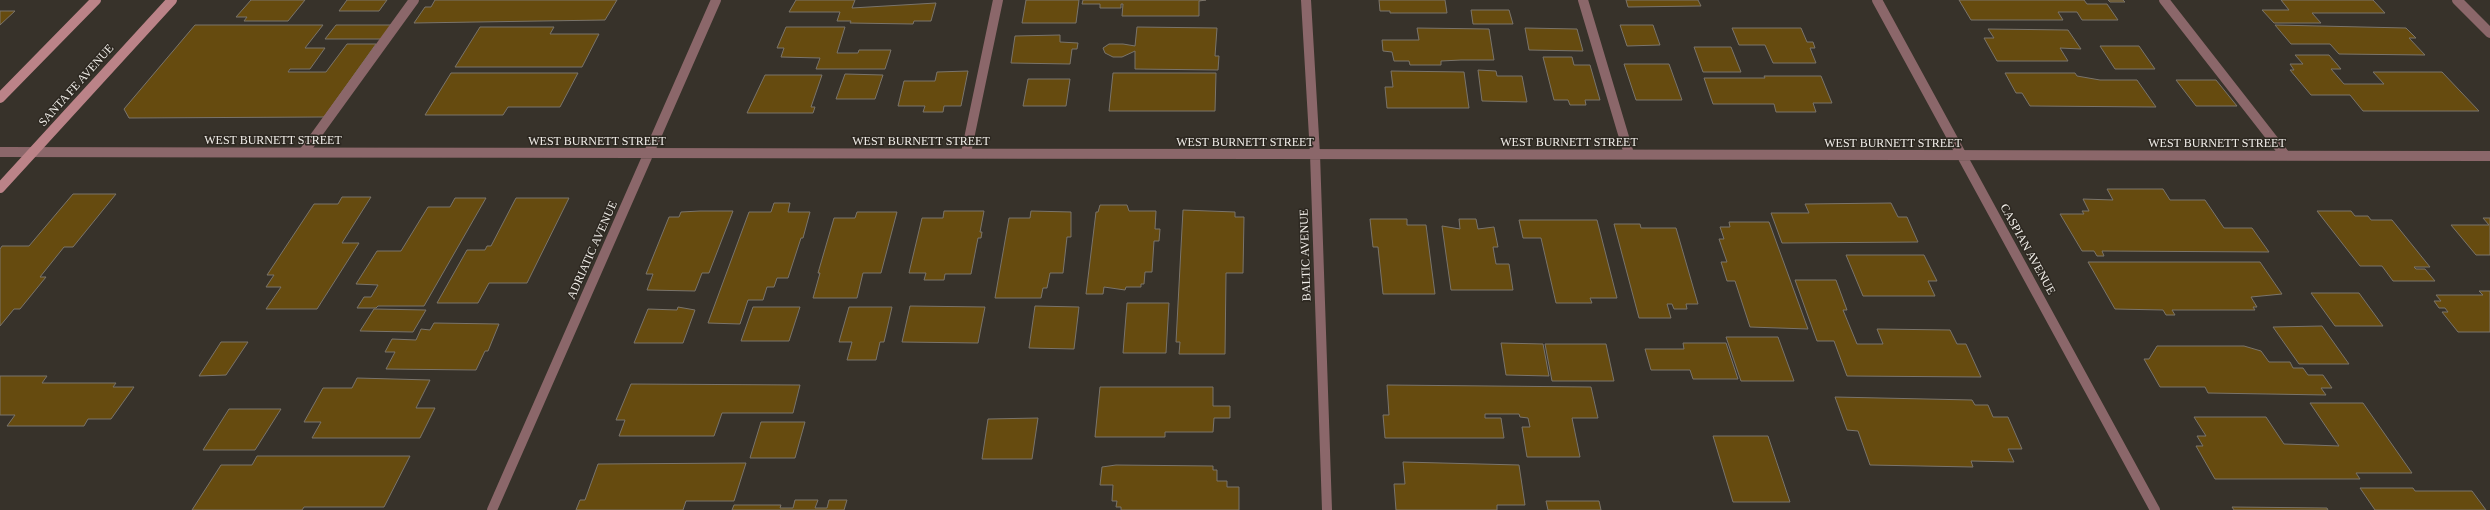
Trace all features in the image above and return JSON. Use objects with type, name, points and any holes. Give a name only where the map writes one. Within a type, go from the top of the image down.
[{"type":"main road","points":[[0,98],[96,0]]},
{"type":"main road","name":"SANTA FE AVENUE","points":[[0,188],[172,0]]},
{"type":"street","points":[[304,152],[414,0]]},
{"type":"street","name":"ADRIATIC AVENUE","points":[[492,510],[716,0]]},
{"type":"street","points":[[966,153],[998,0]]},
{"type":"street","name":"BALTIC AVENUE","points":[[1306,0],[1315,154],[1327,510]]},
{"type":"street","points":[[1584,0],[1629,154]]},
{"type":"street","name":"CASPIAN AVENUE","points":[[1877,0],[2155,510]]},
{"type":"street","points":[[2164,0],[2285,155]]},
{"type":"street","points":[[2457,0],[2490,33]]},
{"type":"street","name":"WEST BURNETT STREET","points":[[0,152],[2490,156]]},
{"type":"building","points":[[251,0],[305,0],[288,21],[244,21],[247,17],[236,17]]},
{"type":"building","points":[[347,0],[387,0],[379,11],[339,11]]},
{"type":"building","points":[[435,0],[617,0],[605,20],[414,23],[425,7],[431,7]]},
{"type":"building","points":[[796,0],[855,0],[852,8],[936,3],[931,21],[914,21],[913,24],[850,23],[851,21],[837,21],[840,12],[789,12]]},
{"type":"building","points":[[1026,0],[1079,0],[1076,23],[1022,23]]},
{"type":"building","points":[[1083,0],[1206,0],[1199,1],[1199,16],[1122,16],[1123,4],[1121,4],[1121,8],[1100,8],[1100,4],[1082,4]]},
{"type":"building","points":[[1379,0],[1445,0],[1447,13],[1390,13],[1390,11],[1380,11]]},
{"type":"building","points":[[1626,0],[1698,0],[1701,6],[1628,7]]},
{"type":"building","points":[[1959,0],[2084,0],[2087,4],[2107,4],[2118,20],[2082,20],[2077,12],[2058,12],[2063,20],[1971,20]]},
{"type":"building","points":[[2108,0],[2123,0],[2125,2],[2110,2]]},
{"type":"building","points":[[2281,0],[2373,0],[2385,13],[2312,13],[2321,23],[2274,23],[2262,10],[2289,10]]},
{"type":"building","points":[[1471,10],[1509,10],[1513,24],[1473,24]]},
{"type":"building","points":[[0,11],[15,11],[0,25]]},
{"type":"building","points":[[195,25],[323,25],[305,48],[325,48],[310,69],[290,69],[288,72],[326,72],[347,44],[376,44],[324,117],[129,118],[124,109]]},
{"type":"building","points":[[336,25],[395,25],[384,39],[325,39]]},
{"type":"building","points":[[1620,25],[1653,25],[1660,45],[1627,46]]},
{"type":"building","points":[[2275,25],[2406,28],[2416,38],[2409,38],[2425,55],[2339,54],[2330,44],[2291,44]]},
{"type":"building","points":[[480,27],[554,27],[550,34],[599,34],[582,67],[455,67]]},
{"type":"building","points":[[786,27],[845,27],[837,53],[858,53],[859,50],[891,50],[885,69],[816,69],[820,58],[781,57],[784,48],[777,48]]},
{"type":"building","points":[[1137,27],[1217,28],[1215,56],[1219,56],[1218,70],[1135,69],[1135,51],[1122,57],[1113,57],[1105,53],[1103,48],[1109,44],[1135,46]]},
{"type":"building","points":[[1417,28],[1489,29],[1494,60],[1441,61],[1441,65],[1410,65],[1409,61],[1394,61],[1392,52],[1383,51],[1382,40],[1419,40]]},
{"type":"building","points":[[1525,28],[1577,29],[1583,51],[1529,50]]},
{"type":"building","points":[[1732,28],[1801,28],[1807,42],[1813,42],[1815,48],[1810,48],[1816,63],[1773,63],[1765,45],[1739,45]]},
{"type":"building","points":[[1988,29],[2068,30],[2081,49],[2060,48],[2068,61],[1997,61],[1984,38],[1994,38]]},
{"type":"building","points":[[1060,35],[1060,42],[1078,43],[1077,49],[1072,49],[1070,64],[1011,63],[1015,36]]},
{"type":"building","points":[[2100,46],[2139,46],[2155,69],[2115,69]]},
{"type":"building","points":[[1694,47],[1731,47],[1741,72],[1703,72]]},
{"type":"building","points":[[2295,55],[2329,55],[2341,69],[2331,69],[2344,84],[2384,84],[2373,72],[2442,72],[2479,111],[2363,111],[2350,95],[2311,95],[2290,70],[2294,70],[2290,64],[2303,64]]},
{"type":"building","points":[[1543,57],[1572,57],[1574,65],[1590,65],[1600,100],[1585,100],[1586,105],[1570,105],[1568,100],[1554,100]]},
{"type":"building","points":[[1624,64],[1669,64],[1682,100],[1636,100]]},
{"type":"building","points":[[1478,70],[1496,71],[1497,76],[1522,76],[1527,102],[1482,101]]},
{"type":"building","points":[[968,71],[961,106],[944,106],[943,112],[923,112],[925,106],[898,106],[904,81],[935,81],[937,72]]},
{"type":"building","points":[[1391,71],[1464,72],[1469,108],[1387,108],[1385,87],[1393,87]]},
{"type":"building","points":[[451,73],[578,73],[560,107],[508,107],[503,115],[425,115]]},
{"type":"building","points":[[1113,73],[1216,73],[1215,111],[1109,111]]},
{"type":"building","points":[[2005,73],[2075,73],[2077,76],[2100,80],[2137,80],[2156,107],[2030,106],[2022,93],[2016,93]]},
{"type":"building","points":[[845,74],[883,75],[875,99],[836,99]]},
{"type":"building","points":[[765,75],[822,75],[811,107],[815,107],[813,113],[747,113]]},
{"type":"building","points":[[1764,76],[1821,76],[1832,103],[1813,103],[1816,112],[1776,112],[1774,104],[1713,104],[1704,78],[1765,78]]},
{"type":"building","points":[[1028,79],[1070,79],[1066,106],[1023,106]]},
{"type":"building","points":[[2176,80],[2216,80],[2237,106],[2196,106]]},
{"type":"building","points":[[2107,189],[2163,189],[2170,200],[2205,200],[2224,228],[2252,228],[2269,252],[2102,251],[2104,256],[2097,256],[2094,251],[2082,251],[2060,214],[2084,214],[2082,211],[2089,211],[2083,199],[2113,200]]},
{"type":"building","points":[[73,194],[116,194],[73,247],[64,247],[40,277],[46,277],[20,309],[14,309],[0,326],[0,249],[2,246],[29,246]]},
{"type":"building","points":[[342,197],[371,197],[342,243],[359,243],[317,309],[266,309],[281,287],[266,287],[274,275],[267,275],[314,204],[338,204]]},
{"type":"building","points":[[455,198],[486,198],[424,306],[378,306],[376,308],[357,308],[364,297],[371,297],[378,285],[356,284],[377,251],[401,251],[428,207],[450,207]]},
{"type":"building","points":[[516,198],[569,198],[527,283],[489,283],[478,303],[437,303],[467,250],[485,250],[487,246],[491,246]]},
{"type":"building","points":[[774,203],[790,203],[788,212],[810,212],[803,238],[801,238],[788,278],[777,278],[774,287],[767,287],[763,300],[748,300],[740,324],[708,323],[749,212],[771,212]]},
{"type":"building","points":[[1891,203],[1898,217],[1907,217],[1918,242],[1782,243],[1771,213],[1809,213],[1805,204]]},
{"type":"building","points":[[1100,205],[1127,205],[1129,211],[1156,211],[1155,229],[1160,229],[1159,241],[1154,241],[1152,272],[1145,272],[1144,284],[1141,284],[1141,287],[1126,287],[1125,290],[1104,287],[1103,294],[1086,294],[1096,212],[1098,212]]},
{"type":"building","points":[[1183,210],[1235,212],[1235,217],[1244,217],[1243,273],[1226,273],[1225,354],[1179,354],[1180,342],[1176,342]]},
{"type":"building","points":[[733,211],[709,273],[702,273],[695,291],[647,290],[653,274],[646,274],[669,217],[679,217],[681,212]]},
{"type":"building","points":[[944,211],[984,211],[980,232],[982,232],[981,238],[978,238],[971,274],[945,274],[944,280],[924,280],[926,273],[909,273],[922,218],[943,218]]},
{"type":"building","points":[[1031,211],[1071,212],[1071,237],[1067,237],[1063,273],[1050,273],[1047,288],[1043,288],[1041,298],[995,298],[1009,218],[1030,218]]},
{"type":"building","points":[[2317,211],[2351,211],[2355,216],[2368,216],[2371,220],[2392,220],[2430,267],[2414,267],[2416,269],[2425,269],[2435,281],[2393,281],[2382,266],[2360,266]]},
{"type":"building","points":[[857,212],[897,212],[881,273],[863,273],[857,298],[813,298],[820,273],[818,273],[834,218],[855,218]]},
{"type":"building","points":[[2483,218],[2490,218],[2490,255],[2476,255],[2451,225],[2489,225]]},
{"type":"building","points":[[1370,219],[1407,219],[1407,225],[1426,225],[1435,294],[1383,294],[1378,247],[1373,247]]},
{"type":"building","points":[[1459,219],[1476,219],[1478,229],[1494,227],[1498,247],[1493,247],[1496,264],[1509,264],[1513,290],[1451,290],[1442,226],[1460,229]]},
{"type":"building","points":[[1519,220],[1597,220],[1617,298],[1590,298],[1592,303],[1556,303],[1541,238],[1523,238]]},
{"type":"building","points":[[1729,222],[1769,222],[1808,329],[1750,327],[1735,281],[1727,281],[1721,262],[1727,262],[1719,239],[1724,239],[1720,227],[1730,227]]},
{"type":"building","points":[[1614,224],[1640,224],[1641,228],[1676,228],[1698,304],[1686,304],[1687,309],[1674,309],[1672,304],[1667,304],[1671,318],[1639,318]]},
{"type":"building","points":[[1846,255],[1924,255],[1937,281],[1928,281],[1935,296],[1863,296]]},
{"type":"building","points":[[2088,262],[2260,262],[2282,294],[2251,297],[2257,307],[2253,307],[2255,310],[2172,310],[2175,315],[2166,315],[2163,310],[2115,309]]},
{"type":"building","points":[[1795,280],[1836,280],[1847,310],[1843,310],[1857,344],[1883,344],[1877,329],[1950,330],[1957,344],[1966,344],[1981,377],[1847,376],[1834,341],[1817,341]]},
{"type":"building","points":[[2479,291],[2490,291],[2490,332],[2458,332],[2442,312],[2448,312],[2445,308],[2439,308],[2434,301],[2441,301],[2436,295],[2483,295]]},
{"type":"building","points":[[2311,293],[2359,293],[2383,326],[2335,326]]},
{"type":"building","points":[[1127,303],[1169,303],[1166,353],[1123,353]]},
{"type":"building","points":[[910,306],[985,307],[978,343],[902,342]]},
{"type":"building","points":[[1035,306],[1079,307],[1074,349],[1029,348]]},
{"type":"building","points":[[678,307],[695,310],[683,343],[634,343],[648,309],[677,310]]},
{"type":"building","points":[[753,307],[800,307],[789,341],[741,341]]},
{"type":"building","points":[[849,307],[892,307],[884,342],[880,342],[876,360],[847,360],[852,342],[839,342]]},
{"type":"building","points":[[374,309],[426,310],[413,332],[360,331]]},
{"type":"building","points":[[434,323],[499,324],[488,351],[485,351],[476,370],[386,369],[395,352],[385,352],[392,339],[416,340],[421,329],[430,330]]},
{"type":"building","points":[[2322,326],[2349,364],[2299,364],[2273,327]]},
{"type":"building","points":[[1726,337],[1778,337],[1794,381],[1741,381]]},
{"type":"building","points":[[221,342],[248,342],[226,375],[199,376]]},
{"type":"building","points":[[1501,343],[1543,344],[1549,376],[1506,375]]},
{"type":"building","points":[[1683,343],[1726,343],[1738,379],[1693,379],[1690,370],[1651,370],[1645,349],[1684,349]]},
{"type":"building","points":[[1545,344],[1606,344],[1614,381],[1552,381]]},
{"type":"building","points":[[2157,346],[2244,346],[2261,351],[2269,362],[2290,362],[2293,368],[2303,368],[2308,375],[2323,375],[2332,388],[2321,388],[2326,395],[2208,393],[2205,387],[2160,387],[2144,359],[2149,359]]},
{"type":"building","points":[[0,376],[47,376],[42,383],[116,383],[113,387],[134,387],[111,419],[88,419],[84,426],[7,426],[15,415],[0,415]]},
{"type":"building","points":[[357,378],[430,380],[416,408],[435,408],[420,438],[312,438],[321,422],[304,422],[323,388],[352,388]]},
{"type":"building","points":[[631,384],[800,385],[793,413],[722,413],[714,436],[619,436],[625,420],[616,420]]},
{"type":"building","points":[[1387,385],[1591,387],[1598,418],[1572,418],[1580,457],[1527,457],[1522,427],[1530,427],[1528,418],[1520,417],[1519,414],[1485,414],[1485,418],[1501,418],[1504,438],[1385,438],[1383,415],[1389,415]]},
{"type":"building","points":[[1100,387],[1213,387],[1213,406],[1230,406],[1230,418],[1214,418],[1213,432],[1165,432],[1165,437],[1095,437]]},
{"type":"building","points":[[1835,397],[1972,400],[1975,405],[1988,405],[1993,417],[2008,417],[2022,449],[2008,449],[2014,462],[1971,461],[1973,467],[1870,465],[1858,431],[1847,430]]},
{"type":"building","points":[[2310,403],[2363,403],[2412,473],[2356,473],[2360,479],[2215,479],[2196,446],[2203,446],[2197,436],[2206,436],[2194,417],[2266,417],[2284,444],[2339,446]]},
{"type":"building","points":[[229,409],[281,409],[255,450],[203,450]]},
{"type":"building","points":[[1038,418],[1032,459],[982,459],[988,419]]},
{"type":"building","points":[[761,422],[805,422],[795,458],[750,458]]},
{"type":"building","points":[[1713,436],[1768,436],[1790,502],[1733,502]]},
{"type":"building","points":[[257,456],[410,456],[384,507],[304,507],[302,510],[192,510],[221,465],[252,465]]},
{"type":"building","points":[[1403,462],[1519,465],[1525,505],[1497,505],[1497,510],[1396,510],[1394,484],[1405,484]]},
{"type":"building","points":[[746,463],[734,501],[686,501],[683,510],[576,510],[580,500],[585,500],[598,464]]},
{"type":"building","points":[[1116,465],[1213,466],[1213,470],[1217,470],[1217,481],[1227,481],[1227,487],[1239,487],[1239,510],[1121,510],[1121,507],[1116,507],[1117,501],[1112,501],[1113,485],[1100,485],[1102,467]]},
{"type":"building","points":[[2360,488],[2413,488],[2415,491],[2472,491],[2486,510],[2375,510]]},
{"type":"building","points":[[795,500],[818,500],[815,508],[827,508],[829,500],[847,500],[844,510],[732,510],[734,505],[781,505],[780,508],[793,508]]},
{"type":"building","points":[[1546,501],[1599,501],[1601,510],[1548,510]]},
{"type":"building","points":[[2232,507],[2327,508],[2328,510],[2234,510]]}]
